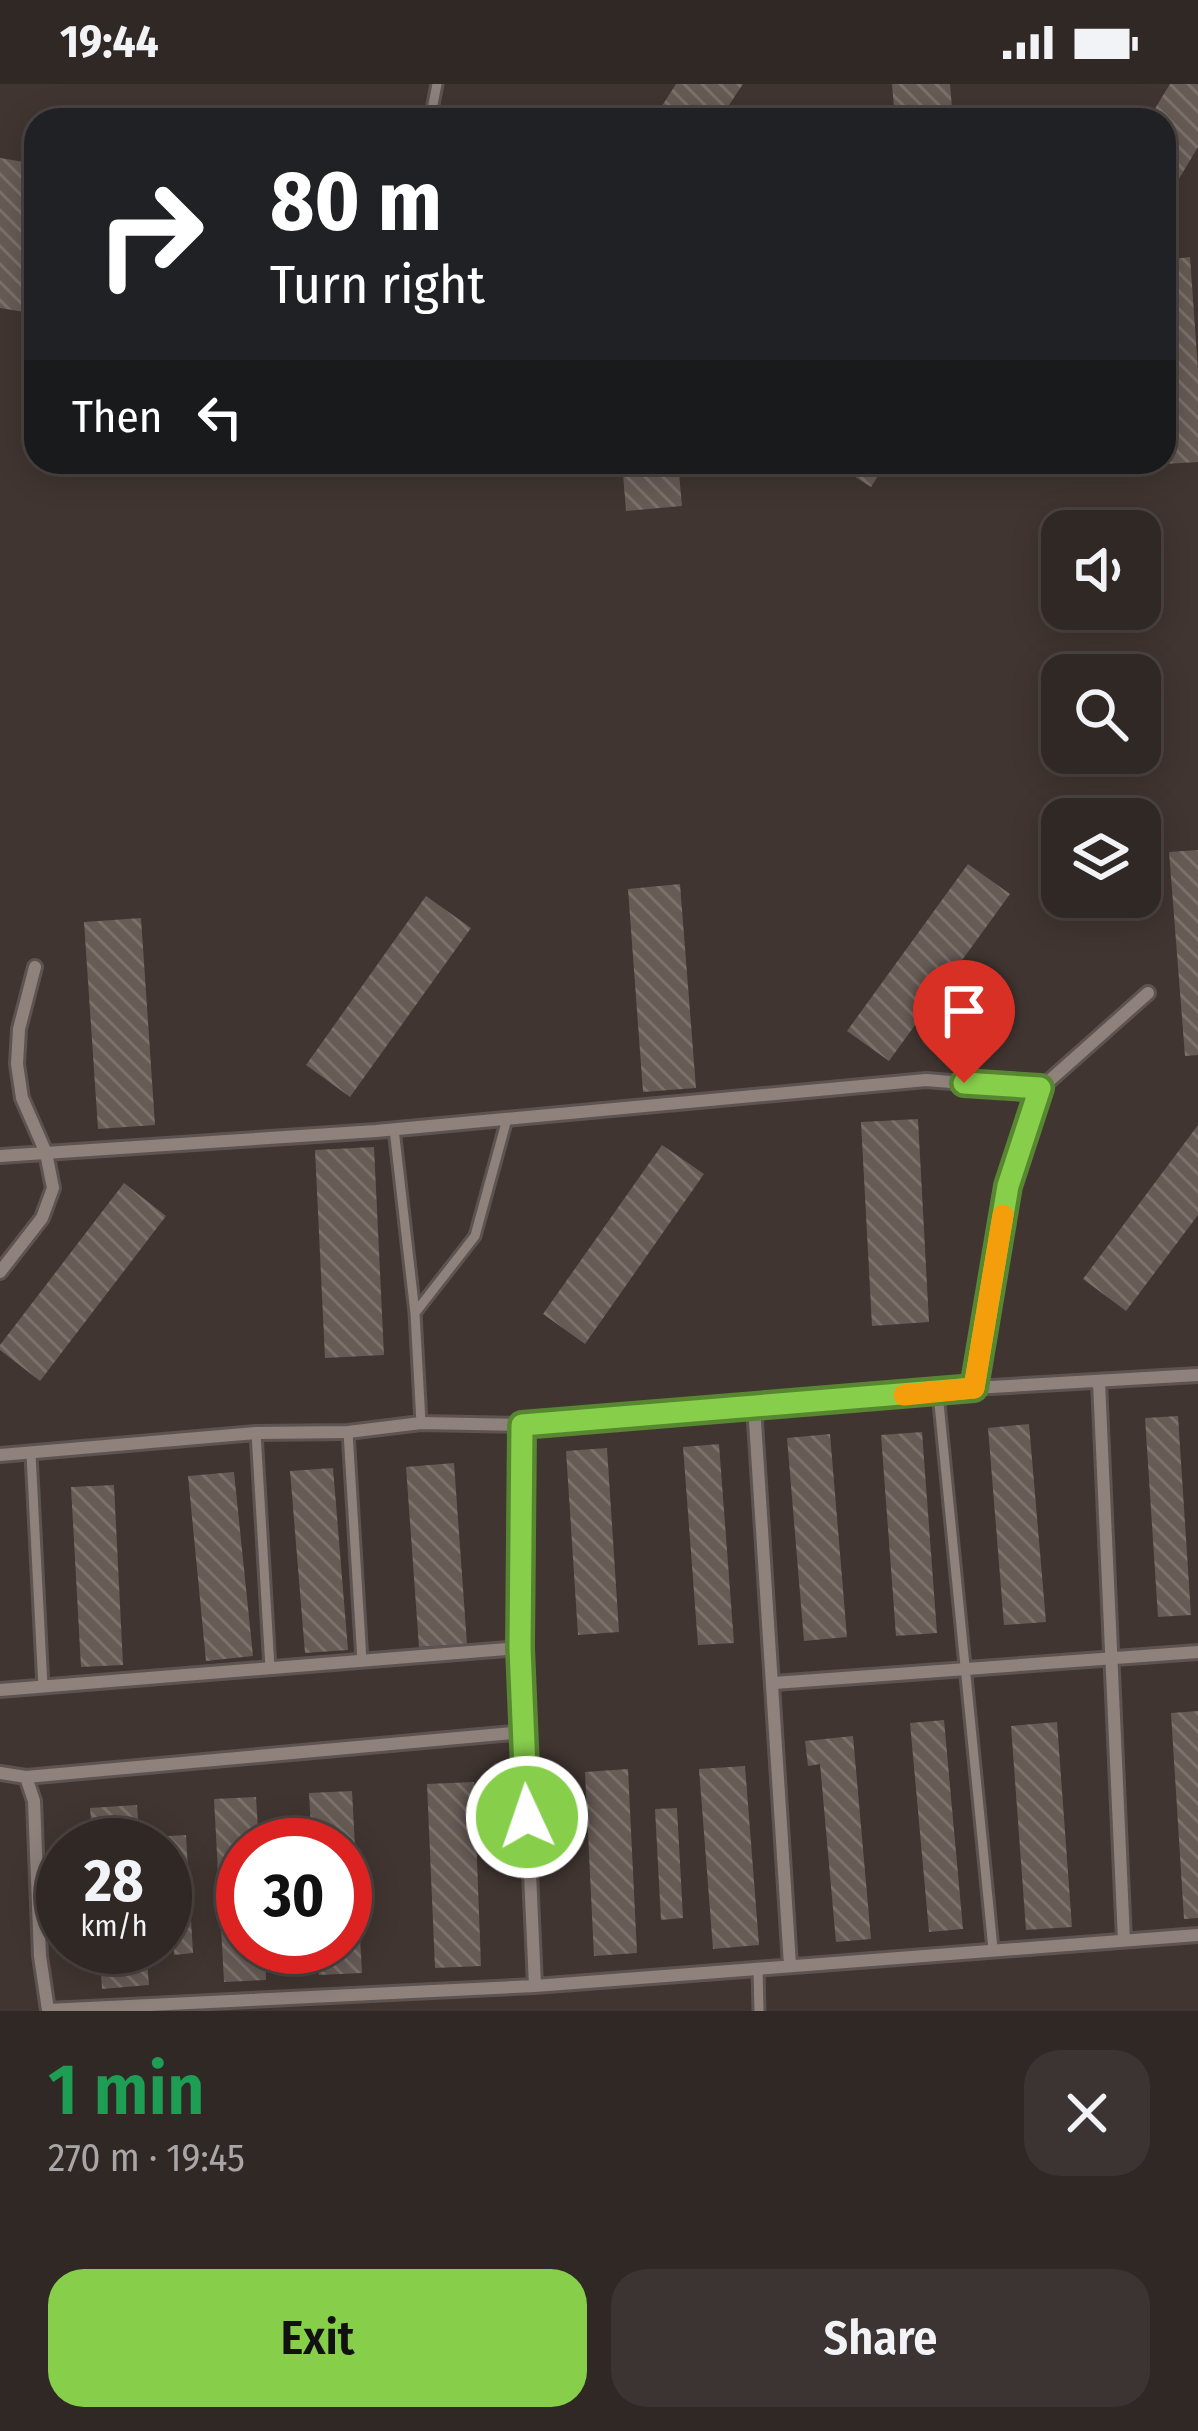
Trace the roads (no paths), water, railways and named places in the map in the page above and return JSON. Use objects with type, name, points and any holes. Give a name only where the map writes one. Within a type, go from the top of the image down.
[{"type":"street","points":[[0,1272],[42,1218],[53,1188],[46,1154],[22,1098],[17,1064],[19,1029],[35,967]]},
{"type":"street","points":[[974,1388],[1008,1186],[1040,1088],[1148,993]]},
{"type":"street","points":[[0,1156],[394,1129],[926,1080],[1040,1088]]},
{"type":"street","points":[[0,1455],[256,1433],[348,1432],[421,1423],[522,1425],[1198,1375]]},
{"type":"street","points":[[1099,1382],[1124,1940]]},
{"type":"street","points":[[754,1406],[790,1965]]},
{"type":"street","points":[[522,1425],[520,1648],[535,1986]]},
{"type":"street","points":[[0,1690],[520,1648]]},
{"type":"street","points":[[773,1683],[1198,1652]]},
{"type":"street","points":[[0,1773],[26,1777],[524,1732]]},
{"type":"street","points":[[26,1777],[34,1801],[40,1956],[48,2010]]},
{"type":"street","points":[[35,2011],[535,1986],[1198,1935]]},
{"type":"lane","points":[[415,1313],[475,1236],[507,1119]]},
{"type":"lane","points":[[394,1129],[415,1313],[421,1423]]},
{"type":"lane","points":[[938,1393],[993,1949]]},
{"type":"lane","points":[[348,1432],[362,1661]]},
{"type":"lane","points":[[256,1433],[270,1669]]},
{"type":"lane","points":[[31,1454],[43,1687]]},
{"type":"lane","points":[[758,1968],[760,2011]]}]
